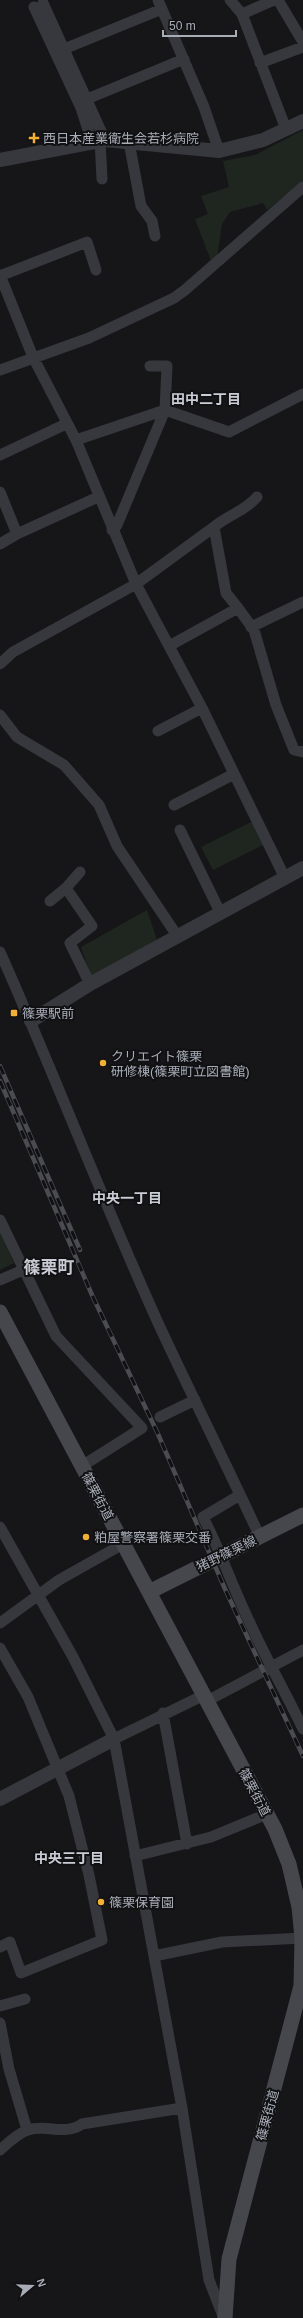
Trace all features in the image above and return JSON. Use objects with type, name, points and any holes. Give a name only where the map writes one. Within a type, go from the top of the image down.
[{"type":"main road","name":"篠栗街道","points":[[0,1312],[267,1814],[289,1864],[300,1907],[303,1938],[301,1986],[228,2259],[225,2318]]},
{"type":"main road","name":"猪野篠栗線","points":[[149,1592],[222,1554],[302,1517]]},
{"type":"street","points":[[230,0],[242,14],[286,129]]},
{"type":"street","points":[[242,14],[274,0]]},
{"type":"street","points":[[278,0],[303,42]]},
{"type":"street","points":[[39,2],[64,48],[88,99],[99,141],[102,179]]},
{"type":"street","points":[[39,2],[81,108],[99,141]]},
{"type":"street","points":[[64,48],[160,5],[204,107],[219,151]]},
{"type":"street","points":[[260,63],[303,47]]},
{"type":"street","points":[[88,99],[184,59]]},
{"type":"street","points":[[0,160],[99,141],[129,142],[219,151],[263,140],[303,121]]},
{"type":"street","points":[[129,142],[141,206],[152,221],[154,236]]},
{"type":"street","points":[[0,370],[89,338],[174,298],[186,290],[303,187]]},
{"type":"street","points":[[96,270],[87,242],[0,275],[33,357],[66,424],[76,440],[98,497],[136,584],[202,708],[285,878]]},
{"type":"street","points":[[112,530],[116,525],[165,410],[166,366],[150,366]]},
{"type":"street","points":[[76,440],[165,410],[228,432],[303,394]]},
{"type":"street","points":[[0,455],[66,424]]},
{"type":"street","points":[[0,492],[17,534]]},
{"type":"street","points":[[0,544],[17,534],[98,497]]},
{"type":"street","points":[[0,664],[13,652],[136,584],[222,520],[247,508],[257,497]]},
{"type":"street","points":[[214,527],[226,592],[251,627],[281,718],[294,750],[303,752]]},
{"type":"street","points":[[251,627],[303,602]]},
{"type":"street","points":[[169,646],[238,608]]},
{"type":"street","points":[[158,731],[202,708]]},
{"type":"street","points":[[0,715],[16,737],[64,765],[99,805],[117,846],[178,937]]},
{"type":"street","points":[[174,805],[234,774]]},
{"type":"street","points":[[180,830],[221,914]]},
{"type":"street","points":[[31,1021],[90,984],[303,868]]},
{"type":"street","points":[[50,901],[66,888],[80,872]]},
{"type":"street","points":[[66,888],[92,926],[70,943],[90,984]]},
{"type":"street","points":[[0,952],[31,1021],[83,1148],[159,1324],[260,1537]]},
{"type":"street","points":[[0,1220],[56,1336],[142,1428],[82,1466]]},
{"type":"street","points":[[0,1280],[23,1270]]},
{"type":"street","points":[[160,1417],[195,1400]]},
{"type":"street","points":[[240,1495],[203,1517],[222,1554],[228,1577],[258,1640],[302,1725]]},
{"type":"street","points":[[0,1527],[73,1657],[114,1739],[182,2108],[209,2280],[225,2318]]},
{"type":"street","points":[[0,1623],[59,1580],[123,1544]]},
{"type":"street","points":[[0,1648],[28,1697],[76,1816],[102,1940],[21,1973],[10,1942],[0,1947]]},
{"type":"street","points":[[0,1799],[162,1714],[205,1698],[273,1667],[303,1650]]},
{"type":"street","points":[[162,1714],[187,1844]]},
{"type":"street","points":[[135,1856],[211,1837],[267,1814]]},
{"type":"street","points":[[154,1956],[222,1942],[303,1938]]},
{"type":"street","points":[[0,2006],[25,1999]]},
{"type":"street","points":[[0,2023],[4,2067],[27,2130]]},
{"type":"street","points":[[0,2150],[27,2130],[44,2127],[58,2130],[75,2129],[82,2124],[182,2108]]},
{"type":"shaded area","points":[[303,130],[303,181],[267,210],[263,203],[230,212],[222,224],[217,258],[211,261],[195,219],[208,214],[201,196],[229,187],[223,161],[255,155]]},
{"type":"shaded area","points":[[253,821],[265,844],[213,870],[201,847]]},
{"type":"shaded area","points":[[147,910],[158,943],[92,979],[81,947]]},
{"type":"shaded area","points":[[0,1232],[14,1263],[0,1270]]},
{"type":"railway","points":[[0,1066],[80,1250]]},
{"type":"railway","points":[[0,1081],[92,1295],[158,1434],[225,1589],[303,1756]]},
{"type":"place","name":"西日本産業衛生会若杉病院","points":[[34,138]]},
{"type":"place","name":"篠栗駅前","points":[[14,1013]]},
{"type":"place","name":"クリエイト篠栗 研修棟(篠栗町立図書館)","points":[[103,1063]]},
{"type":"place","name":"粕屋警察署篠栗交番","points":[[86,1537]]},
{"type":"place","name":"篠栗保育園","points":[[101,1902]]},
{"type":"district","name":"田中二丁目","points":[[206,399]]},
{"type":"district","name":"中央一丁目","points":[[127,1198]]},
{"type":"district","name":"篠栗町","points":[[49,1267]]},
{"type":"district","name":"中央三丁目","points":[[69,1858]]}]
